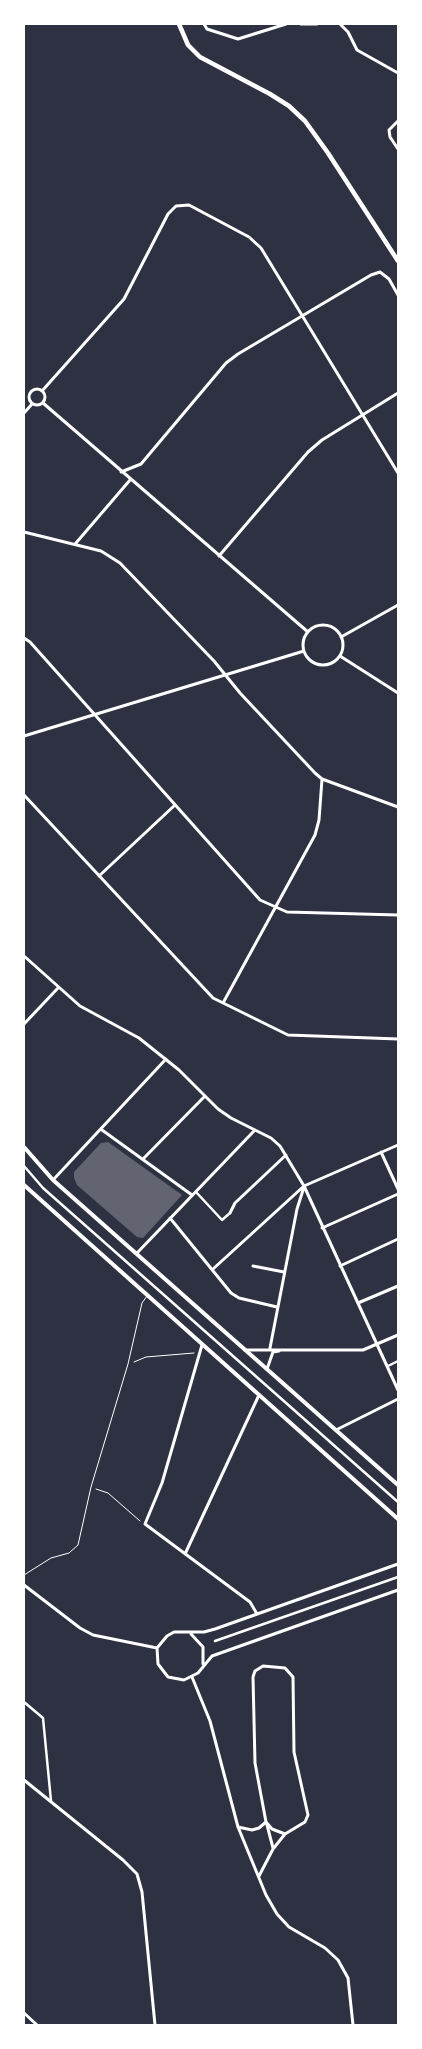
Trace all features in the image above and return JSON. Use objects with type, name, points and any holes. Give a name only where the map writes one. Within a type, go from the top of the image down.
[{"type":"main road","points":[[179,24],[188,45],[200,57],[270,94],[289,106],[305,121],[328,153],[398,262]]},
{"type":"street","points":[[204,24],[207,29],[238,39],[286,24]]},
{"type":"street","points":[[301,24],[317,24]]},
{"type":"street","points":[[340,24],[348,32],[357,50],[398,74]]},
{"type":"street","points":[[398,121],[389,130],[390,137],[398,149]]},
{"type":"street","points":[[42,391],[124,299],[168,214],[176,206],[190,205],[249,237],[261,248],[364,414],[398,473]]},
{"type":"street","points":[[121,472],[140,464],[226,364],[238,354],[302,315],[380,272],[389,279],[398,295]]},
{"type":"street","points":[[37,389],[42,391],[45,396],[43,403],[38,406],[32,404],[29,400],[30,392],[37,389]]},
{"type":"street","points":[[219,556],[308,452],[322,440],[398,393]]},
{"type":"street","points":[[43,403],[308,632]]},
{"type":"street","points":[[24,413],[32,404]]},
{"type":"street","points":[[76,543],[130,480]]},
{"type":"street","points":[[24,532],[76,543],[101,551],[120,563],[322,779],[398,807]]},
{"type":"street","points":[[341,637],[398,605]]},
{"type":"street","points":[[326,626],[338,632],[341,637],[343,643],[340,656],[330,664],[318,665],[307,657],[304,652],[303,645],[308,632],[313,628],[326,626]]},
{"type":"street","points":[[24,638],[30,642],[95,713],[108,732],[260,900],[286,912],[398,915]]},
{"type":"street","points":[[24,736],[95,713],[304,652]]},
{"type":"street","points":[[340,656],[398,693]]},
{"type":"street","points":[[223,1003],[315,835],[319,820],[322,779]]},
{"type":"street","points":[[24,795],[203,990],[223,1003],[288,1035],[398,1039]]},
{"type":"street","points":[[99,876],[175,805]]},
{"type":"street","points":[[24,956],[80,1006],[139,1038],[166,1059],[231,1118],[271,1138],[286,1155],[304,1186],[398,1390]]},
{"type":"street","points":[[24,1024],[58,988]]},
{"type":"street","points":[[53,1180],[102,1130],[166,1059]]},
{"type":"street","points":[[143,1159],[205,1096]]},
{"type":"street","points":[[102,1130],[192,1195]]},
{"type":"street","points":[[137,1253],[254,1131]]},
{"type":"street","points":[[213,1269],[304,1186],[398,1145]]},
{"type":"street","points":[[24,1147],[53,1180],[398,1485]]},
{"type":"street","points":[[381,1152],[398,1189]]},
{"type":"street","points":[[196,1191],[222,1220],[230,1213],[235,1203],[286,1155]]},
{"type":"street","points":[[24,1166],[43,1188],[398,1502]]},
{"type":"street","points":[[24,1184],[398,1519]]},
{"type":"street","points":[[270,1348],[297,1209],[304,1186]]},
{"type":"street","points":[[322,1228],[398,1194]]},
{"type":"street","points":[[170,1218],[232,1293],[239,1298],[277,1307]]},
{"type":"street","points":[[340,1266],[398,1239]]},
{"type":"street","points":[[253,1266],[284,1272]]},
{"type":"street","points":[[358,1302],[398,1286]]},
{"type":"street","points":[[245,1350],[270,1348],[282,1350],[364,1350],[398,1335]]},
{"type":"street","points":[[202,1345],[162,1483],[145,1524],[250,1602],[257,1614]]},
{"type":"street","points":[[267,1370],[273,1352],[282,1350]]},
{"type":"street","points":[[388,1366],[398,1361]]},
{"type":"street","points":[[185,1554],[259,1395]]},
{"type":"street","points":[[336,1430],[398,1399]]},
{"type":"street","points":[[398,1564],[204,1632],[174,1632],[161,1641],[157,1648],[158,1664],[168,1677],[184,1680],[192,1677],[212,1656],[398,1590]]},
{"type":"street","points":[[215,1641],[398,1576]]},
{"type":"street","points":[[24,1585],[80,1628],[93,1635],[157,1648]]},
{"type":"street","points":[[189,1633],[195,1636],[204,1647],[202,1667]]},
{"type":"street","points":[[258,1877],[273,1848],[285,1834],[305,1822],[308,1815],[294,1752],[293,1677],[285,1668],[263,1666],[255,1671],[252,1677],[255,1763],[273,1848]]},
{"type":"street","points":[[192,1677],[210,1721],[238,1828],[258,1877],[277,1914],[289,1927],[325,1948],[338,1960],[348,1978],[354,2025]]},
{"type":"street","points":[[24,1702],[43,1718],[51,1803]]},
{"type":"street","points":[[24,1780],[123,1860],[137,1874],[142,1892],[155,2025]]},
{"type":"street","points":[[238,1828],[252,1830],[259,1828],[266,1822]]},
{"type":"street","points":[[266,1822],[272,1829],[285,1834]]},
{"type":"street","points":[[24,2013],[37,2025]]},
{"type":"lane","points":[[24,1574],[51,1558],[69,1553],[78,1545],[91,1487],[128,1364],[142,1303],[147,1295]]},
{"type":"path","points":[[128,1364],[146,1357],[182,1356],[199,1352]]},
{"type":"path","points":[[91,1487],[108,1493],[145,1524]]},
{"type":"building","points":[[108,1142],[182,1195],[143,1238],[137,1237],[77,1185],[74,1178],[74,1172],[101,1143]]}]
